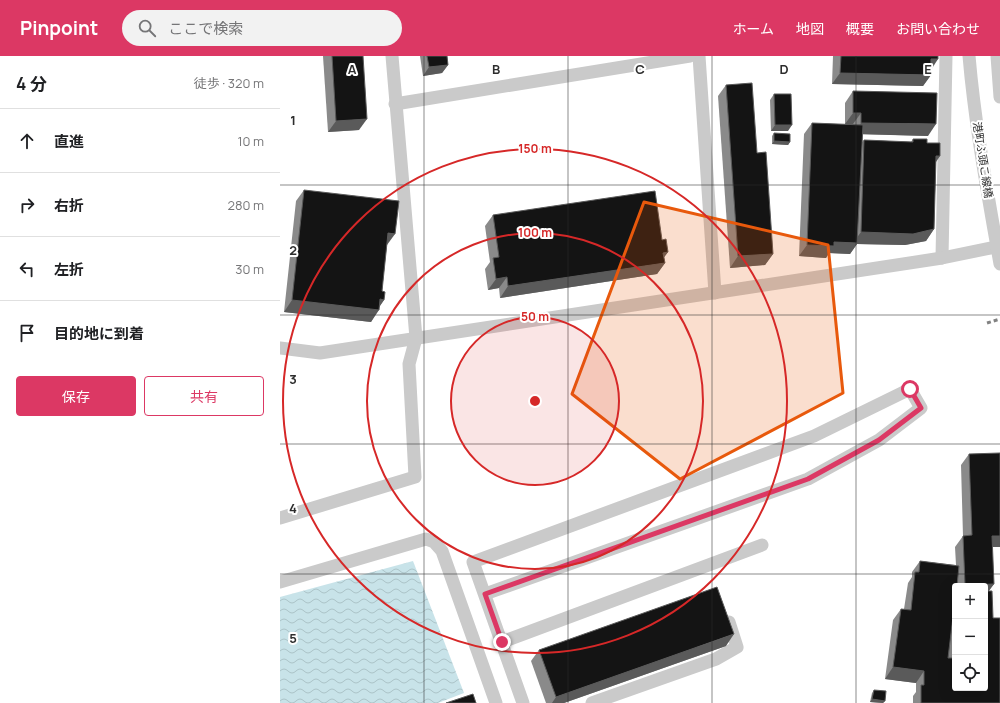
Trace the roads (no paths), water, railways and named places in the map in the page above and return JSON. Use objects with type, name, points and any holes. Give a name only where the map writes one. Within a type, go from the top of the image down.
[{"type":"street","points":[[280,518],[415,477],[409,364],[416,338],[392,56]]},
{"type":"street","points":[[395,104],[690,56]]},
{"type":"street","points":[[699,56],[715,293]]},
{"type":"street","points":[[942,258],[946,56]]},
{"type":"street","name":"港町ふ頭こ線橋","points":[[969,56],[979,142],[1000,264]]},
{"type":"street","points":[[997,56],[1000,97]]},
{"type":"street","points":[[280,348],[320,353],[942,258],[1000,246]]},
{"type":"street","points":[[485,594],[808,479],[879,440],[921,408],[910,389],[814,436],[473,562],[523,703]]},
{"type":"street","points":[[280,582],[426,539],[434,542],[442,551],[496,703]]},
{"type":"street","points":[[502,642],[762,545]]},
{"type":"street","points":[[592,703],[716,659],[737,647],[729,622]]},
{"type":"water","points":[[413,561],[464,693],[438,703],[280,703],[280,597]]},
{"type":"railway","points":[[987,323],[1000,319]]}]
